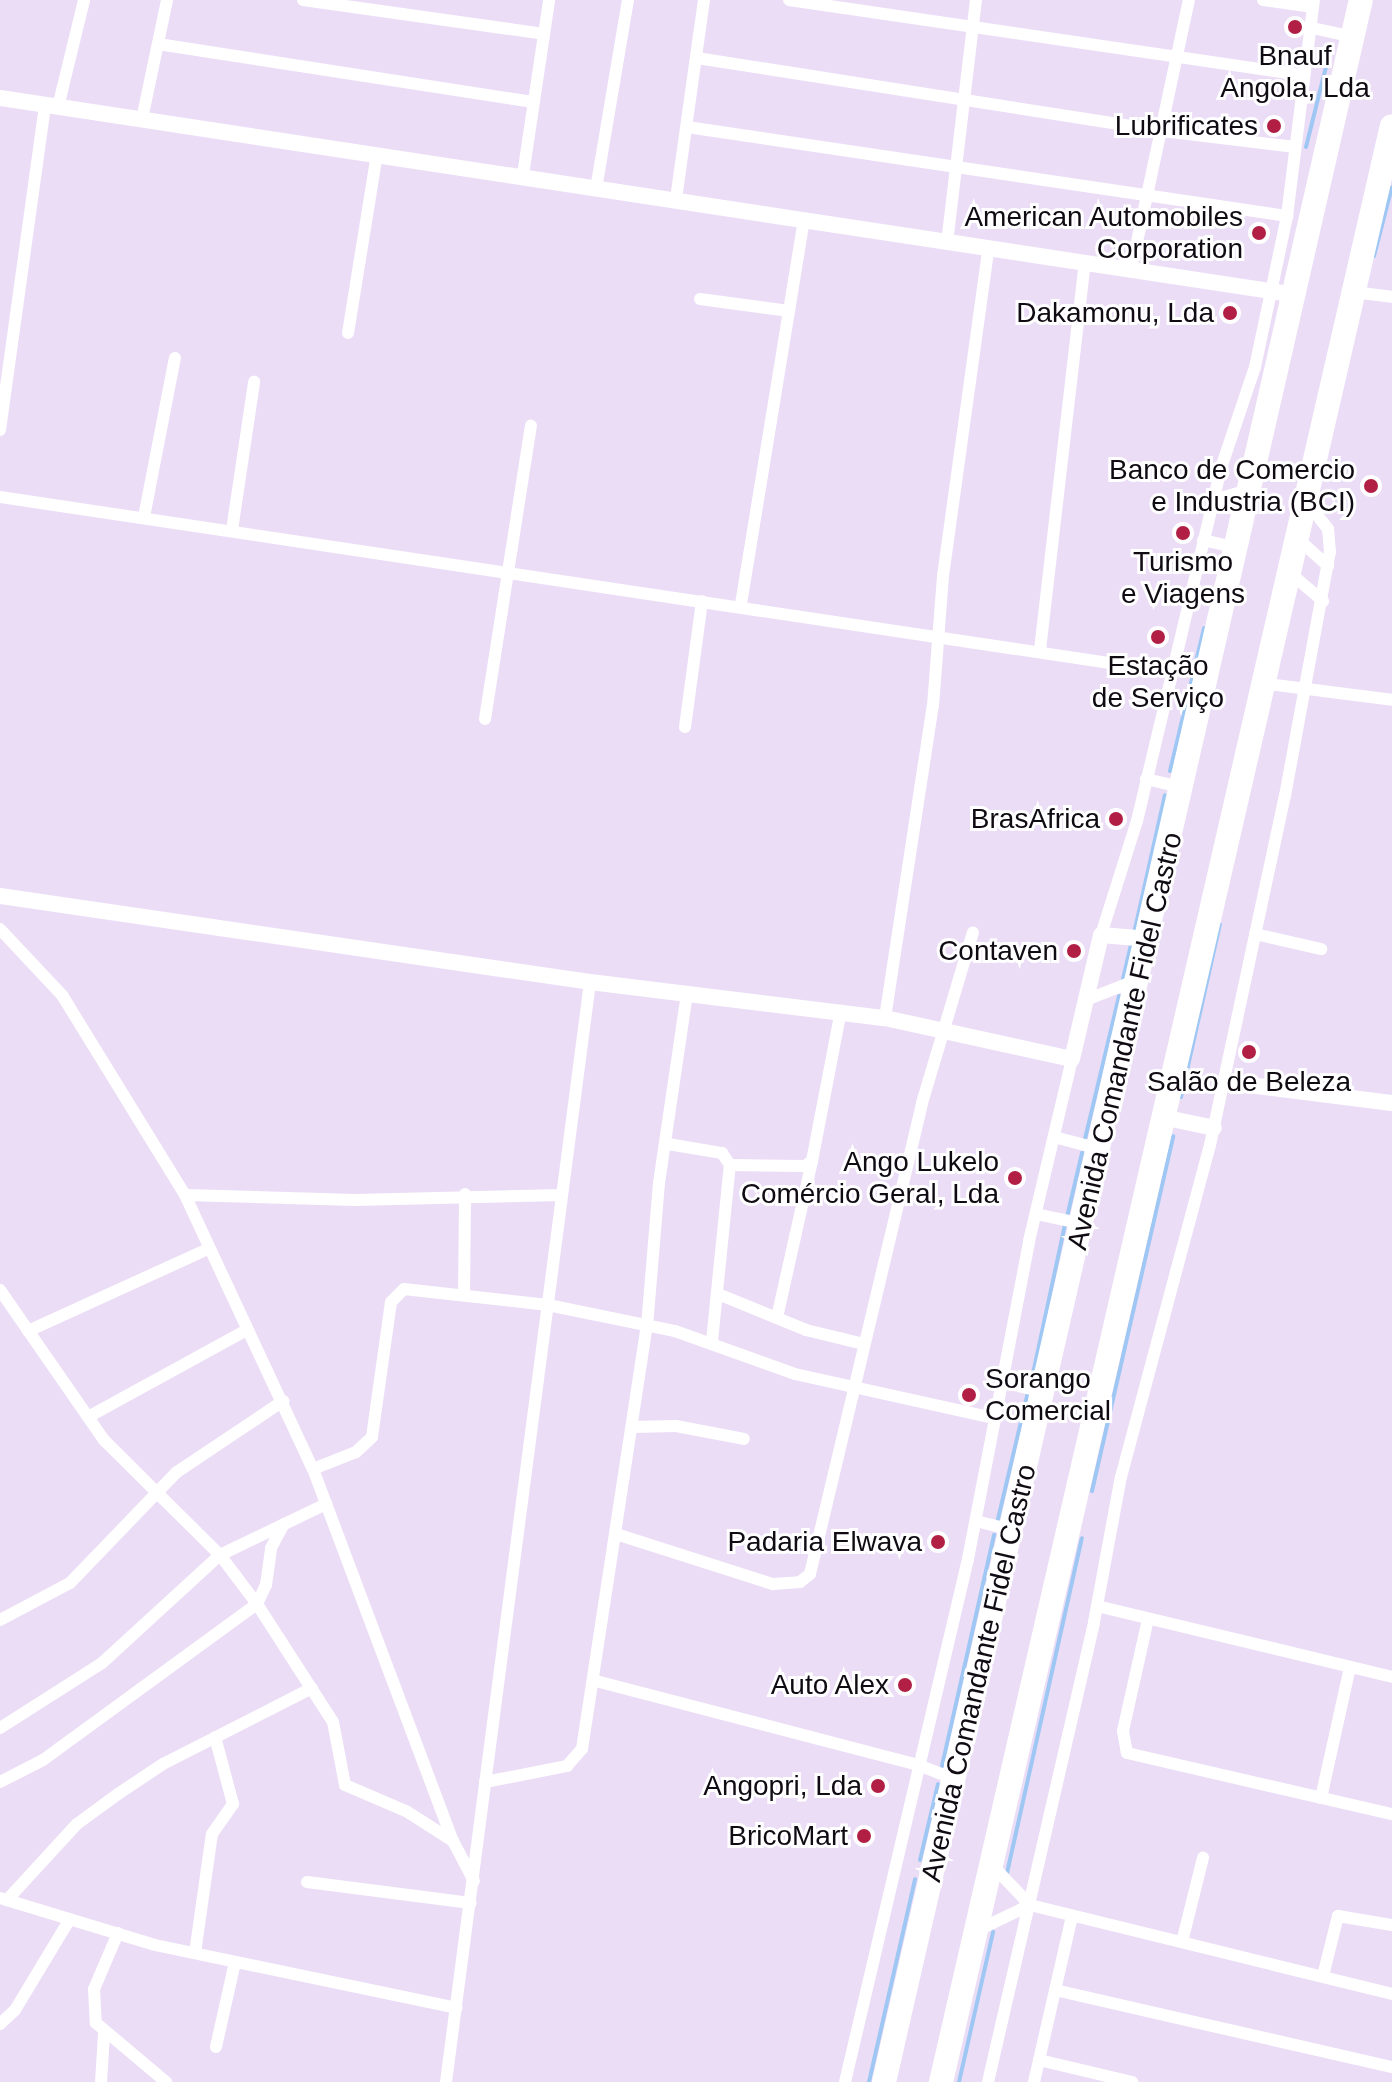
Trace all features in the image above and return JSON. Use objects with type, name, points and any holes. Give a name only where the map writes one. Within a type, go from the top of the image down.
[{"type":"highway","name":"Avenida Comandante Fidel Castro","points":[[884,2082],[1297,295],[1361,0]]},
{"type":"highway","name":"Avenida Comandante Fidel Castro","points":[[941,2082],[1260,682],[1392,126]]},
{"type":"street","points":[[0,430],[52,105],[84,0]]},
{"type":"street","points":[[142,119],[167,0]]},
{"type":"street","points":[[303,0],[544,34]]},
{"type":"street","points":[[523,175],[549,0]]},
{"type":"street","points":[[596,189],[628,0]]},
{"type":"street","points":[[676,199],[704,0]]},
{"type":"street","points":[[789,0],[1301,75]]},
{"type":"street","points":[[947,243],[976,0]]},
{"type":"street","points":[[1131,270],[1189,0]]},
{"type":"street","points":[[845,2082],[976,1521],[1036,1214],[1101,935],[1146,779],[1203,540],[1255,367],[1287,216],[1301,75],[1313,4],[1263,0]]},
{"type":"street","points":[[1308,27],[1353,37]]},
{"type":"street","points":[[158,44],[534,102]]},
{"type":"street","points":[[697,58],[963,96],[1163,131],[1295,147]]},
{"type":"street","points":[[0,98],[523,175],[988,251],[1297,295]]},
{"type":"street","points":[[687,127],[1287,216]]},
{"type":"street","points":[[348,333],[377,154]]},
{"type":"street","points":[[741,604],[804,219]]},
{"type":"street","points":[[885,1018],[939,635],[988,251]]},
{"type":"street","points":[[1040,650],[1085,263]]},
{"type":"street","points":[[1353,292],[1392,297]]},
{"type":"street","points":[[700,299],[789,311]]},
{"type":"street","points":[[144,517],[175,358]]},
{"type":"street","points":[[232,530],[254,382]]},
{"type":"street","points":[[485,719],[531,426]]},
{"type":"street","points":[[1209,518],[1224,497],[1252,489]]},
{"type":"street","points":[[0,497],[509,569],[1170,672]]},
{"type":"street","points":[[988,2082],[1097,1606],[1121,1477],[1225,1082],[1323,601],[1328,566],[1328,529],[1303,499]]},
{"type":"street","points":[[1295,536],[1328,566]]},
{"type":"street","points":[[1203,540],[1238,548]]},
{"type":"street","points":[[1287,570],[1323,601]]},
{"type":"street","points":[[1191,591],[1227,599]]},
{"type":"street","points":[[685,727],[702,601]]},
{"type":"street","points":[[1260,682],[1392,700]]},
{"type":"street","points":[[1146,779],[1184,787]]},
{"type":"street","points":[[0,896],[590,982],[841,1011],[1072,1059]]},
{"type":"street","points":[[0,929],[62,995],[185,1195],[313,1469],[453,1841],[474,1881]]},
{"type":"street","points":[[616,1534],[773,1584],[806,1579],[815,1563],[864,1344],[943,1032],[973,932]]},
{"type":"street","points":[[1255,934],[1321,949]]},
{"type":"street","points":[[1101,935],[1149,939]]},
{"type":"street","points":[[1086,1000],[1140,979]]},
{"type":"street","points":[[446,2082],[590,982]]},
{"type":"street","points":[[485,1782],[574,1764],[582,1749],[596,1681],[647,1326],[659,1183],[668,1144],[687,993]]},
{"type":"street","points":[[777,1317],[841,1011]]},
{"type":"street","points":[[1225,1082],[1392,1103]]},
{"type":"street","points":[[1162,1117],[1214,1128]]},
{"type":"street","points":[[1054,1137],[1100,1149]]},
{"type":"street","points":[[668,1144],[722,1153],[730,1165],[712,1341]]},
{"type":"street","points":[[730,1165],[805,1166],[812,1161]]},
{"type":"street","points":[[185,1195],[355,1200],[465,1194],[562,1195]]},
{"type":"street","points":[[464,1295],[465,1194]]},
{"type":"street","points":[[1036,1214],[1083,1224]]},
{"type":"street","points":[[28,1331],[208,1249]]},
{"type":"street","points":[[0,1290],[88,1417],[156,1492],[220,1555],[257,1604],[333,1722],[345,1785],[406,1811],[453,1841]]},
{"type":"street","points":[[313,1469],[356,1452],[372,1437],[391,1302],[397,1290],[548,1305],[647,1326],[712,1341],[795,1374],[994,1418]]},
{"type":"street","points":[[718,1294],[806,1330],[864,1344]]},
{"type":"street","points":[[88,1417],[247,1330]]},
{"type":"street","points":[[1001,1382],[1044,1392]]},
{"type":"street","points":[[0,1620],[70,1583],[156,1492],[191,1461],[283,1401]]},
{"type":"street","points":[[632,1427],[676,1426],[744,1439]]},
{"type":"street","points":[[0,1728],[102,1663],[220,1555],[326,1504]]},
{"type":"street","points":[[976,1521],[1012,1530]]},
{"type":"street","points":[[0,1782],[43,1760],[257,1604],[266,1585],[271,1548],[284,1524]]},
{"type":"street","points":[[1097,1606],[1392,1677]]},
{"type":"street","points":[[1148,1619],[1123,1731],[1127,1753],[1392,1814]]},
{"type":"street","points":[[1321,1798],[1350,1667]]},
{"type":"street","points":[[596,1681],[918,1765],[954,1779]]},
{"type":"street","points":[[312,1688],[163,1764],[77,1824],[4,1899],[195,1953],[456,2008]]},
{"type":"street","points":[[195,1953],[212,1834],[233,1804],[215,1737]]},
{"type":"street","points":[[1182,1942],[1203,1858]]},
{"type":"street","points":[[991,1863],[1030,1905],[1392,1994]]},
{"type":"street","points":[[307,1882],[471,1903]]},
{"type":"street","points":[[976,1931],[1030,1905]]},
{"type":"street","points":[[1034,2082],[1072,1916]]},
{"type":"street","points":[[1323,1976],[1338,1916],[1392,1925]]},
{"type":"street","points":[[0,2024],[15,2010],[70,1919]]},
{"type":"street","points":[[118,1933],[93,1996],[96,2023],[104,2034],[135,2054],[166,2082]]},
{"type":"street","points":[[216,2047],[235,1962]]},
{"type":"street","points":[[1055,1990],[1392,2067]]},
{"type":"street","points":[[101,2082],[105,2063],[104,2034]]},
{"type":"street","points":[[105,2063],[135,2054]]},
{"type":"street","points":[[1039,2060],[1132,2082]]},
{"type":"waterway","points":[[1306,147],[1326,67]]},
{"type":"waterway","points":[[1374,256],[1392,187]]},
{"type":"waterway","points":[[1170,771],[1204,628]]},
{"type":"waterway","points":[[1135,929],[1165,795]]},
{"type":"waterway","points":[[1181,1097],[1220,924]]},
{"type":"waterway","points":[[1123,979],[1131,945]]},
{"type":"waterway","points":[[1085,1139],[1119,996]]},
{"type":"waterway","points":[[1092,1491],[1173,1136]]},
{"type":"waterway","points":[[1067,1217],[1082,1153]]},
{"type":"waterway","points":[[1031,1383],[1065,1225]]},
{"type":"waterway","points":[[998,1519],[1028,1392]]},
{"type":"waterway","points":[[942,1766],[994,1535]]},
{"type":"waterway","points":[[1007,1873],[1082,1538]]},
{"type":"waterway","points":[[920,1860],[938,1784]]},
{"type":"waterway","points":[[869,2082],[915,1879]]},
{"type":"waterway","points":[[959,2082],[993,1932]]},
{"type":"place","name":"Bnauf Angola, Lda","points":[[1295,27]]},
{"type":"place","name":"Lubrificates","points":[[1274,126]]},
{"type":"place","name":"American Automobiles Corporation","points":[[1259,233]]},
{"type":"place","name":"Dakamonu, Lda","points":[[1230,313]]},
{"type":"place","name":"Banco de Comercio e Industria (BCI)","points":[[1371,486]]},
{"type":"place","name":"Turismo e Viagens","points":[[1183,533]]},
{"type":"place","name":"Estação de Serviço","points":[[1158,637]]},
{"type":"place","name":"BrasAfrica","points":[[1116,819]]},
{"type":"place","name":"Contaven","points":[[1074,951]]},
{"type":"place","name":"Salão de Beleza","points":[[1249,1052]]},
{"type":"place","name":"Ango Lukelo Comércio Geral, Lda","points":[[1015,1178]]},
{"type":"place","name":"Sorango Comercial","points":[[969,1395]]},
{"type":"place","name":"Padaria Elwava","points":[[938,1542]]},
{"type":"place","name":"Auto Alex","points":[[905,1685]]},
{"type":"place","name":"Angopri, Lda","points":[[878,1786]]},
{"type":"place","name":"BricoMart","points":[[864,1836]]}]
